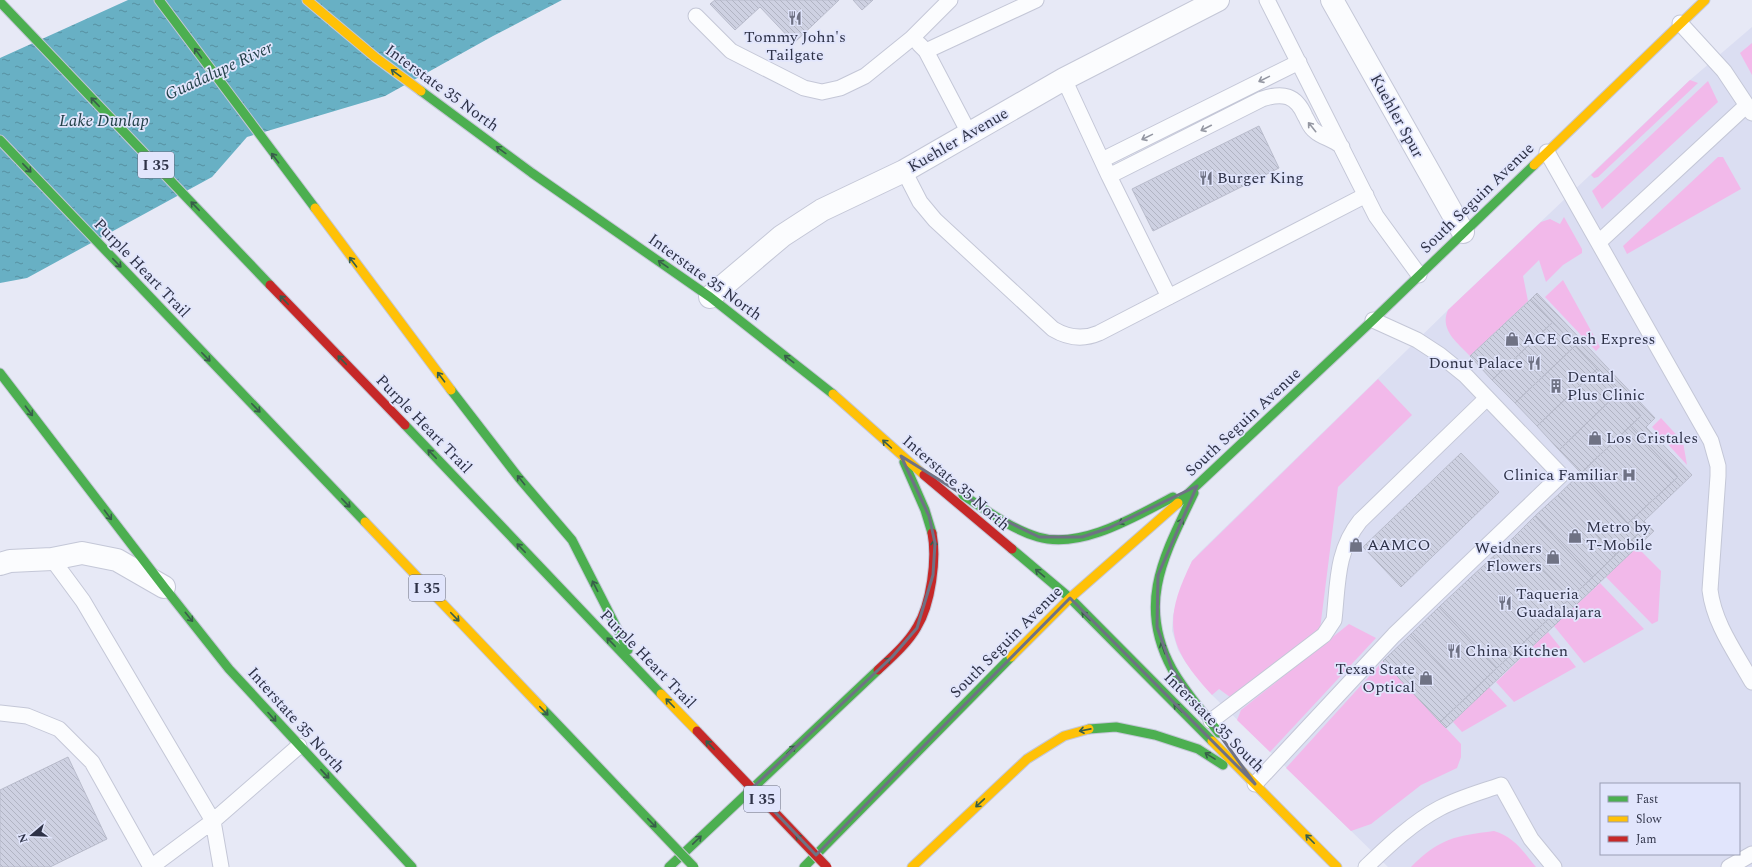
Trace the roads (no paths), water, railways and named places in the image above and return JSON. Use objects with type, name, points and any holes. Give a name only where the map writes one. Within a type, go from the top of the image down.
[{"type":"main road","points":[[159,0],[377,293],[519,478],[572,540],[638,670]]},
{"type":"main road","name":"Interstate 35 North","points":[[307,0],[375,57],[532,173],[710,297],[830,391],[901,456],[1070,598]]},
{"type":"main road","name":"South Seguin Avenue","points":[[804,867],[1070,598],[1197,486],[1373,320],[1705,0]]},
{"type":"main road","name":"Purple Heart Trail","points":[[0,2],[827,867]]},
{"type":"main road","name":"Purple Heart Trail","points":[[0,140],[694,867]]},
{"type":"main road","name":"Interstate 35 North","points":[[3,377],[164,587],[229,669],[412,867]]},
{"type":"main road","points":[[901,456],[1002,519],[1039,537],[1057,540],[1082,537],[1109,528],[1197,486]]},
{"type":"main road","points":[[669,867],[892,656],[917,628],[926,603],[933,575],[935,543],[929,516],[901,456]]},
{"type":"main road","points":[[1197,486],[1158,575],[1155,606],[1157,627],[1163,650],[1186,690],[1211,721],[1255,784]]},
{"type":"main road","name":"Interstate 35 South","points":[[1070,598],[1337,867]]},
{"type":"main road","points":[[912,867],[1026,759],[1064,736],[1085,729],[1116,727],[1156,735],[1198,749],[1255,784]]},
{"type":"street","name":"Kuehler Avenue","points":[[710,297],[782,236],[822,210],[904,171],[1064,78],[1218,0]]},
{"type":"street","name":"Kuehler Spur","points":[[1332,0],[1463,232]]},
{"type":"street","points":[[0,564],[52,559],[82,553],[118,560],[164,587]]},
{"type":"lane","points":[[696,16],[731,51],[804,88],[816,91],[834,90],[866,76],[912,38],[950,0]]},
{"type":"lane","points":[[926,51],[1036,0]]},
{"type":"lane","points":[[1267,0],[1344,149],[1382,227],[1419,275]]},
{"type":"lane","points":[[1599,242],[1749,109],[1736,88],[1712,56],[1680,23]]},
{"type":"lane","points":[[912,38],[926,51],[970,133]]},
{"type":"lane","points":[[1102,160],[1299,62]]},
{"type":"lane","points":[[1064,78],[1169,297]]},
{"type":"lane","points":[[1110,176],[1262,99],[1278,95],[1293,99],[1299,104],[1314,131],[1332,140],[1344,149]]},
{"type":"lane","points":[[1547,152],[1711,441],[1718,466],[1710,590],[1711,602],[1720,626],[1752,682]]},
{"type":"lane","points":[[904,171],[917,196],[935,220],[1053,329],[1060,333],[1075,337],[1091,337],[1366,195]]},
{"type":"lane","points":[[1255,784],[1394,635],[1561,475],[1466,376],[1440,355],[1417,340],[1373,320]]},
{"type":"lane","points":[[1211,721],[1327,631],[1334,620],[1344,545],[1351,532],[1360,521],[1487,398]]},
{"type":"lane","points":[[52,559],[83,601],[213,821],[220,867]]},
{"type":"lane","points":[[0,712],[27,716],[59,729],[92,762],[151,867],[213,821],[299,746]]},
{"type":"lane","points":[[1366,867],[1383,850],[1430,814],[1442,807],[1501,785],[1531,839],[1554,867]]},
{"type":"lane","points":[[1729,867],[1752,854]]},
{"type":"water","name":"Lake Dunlap","points":[[128,0],[562,0],[493,36],[385,96],[247,137],[212,177],[27,278],[0,283],[0,58]]},
{"type":"place","name":"Tommy John's Tailgate","points":[[795,18]]},
{"type":"place","name":"Burger King","points":[[1206,178]]},
{"type":"place","name":"ACE Cash Express","points":[[1512,339]]},
{"type":"place","name":"Donut Palace","points":[[1534,363]]},
{"type":"place","name":"Dental Plus Clinic","points":[[1556,386]]},
{"type":"place","name":"Los Cristales","points":[[1595,438]]},
{"type":"place","name":"Clinica Familiar","points":[[1629,475]]},
{"type":"place","name":"Metro by T-Mobile","points":[[1575,536]]},
{"type":"place","name":"AAMCO","points":[[1356,545]]},
{"type":"place","name":"Weidners Flowers","points":[[1553,557]]},
{"type":"place","name":"Taqueria Guadalajara","points":[[1505,603]]},
{"type":"place","name":"China Kitchen","points":[[1454,651]]},
{"type":"place","name":"Texas State Optical","points":[[1426,678]]},
{"type":"water label","name":"Guadalupe River","points":[[219,71]]}]
